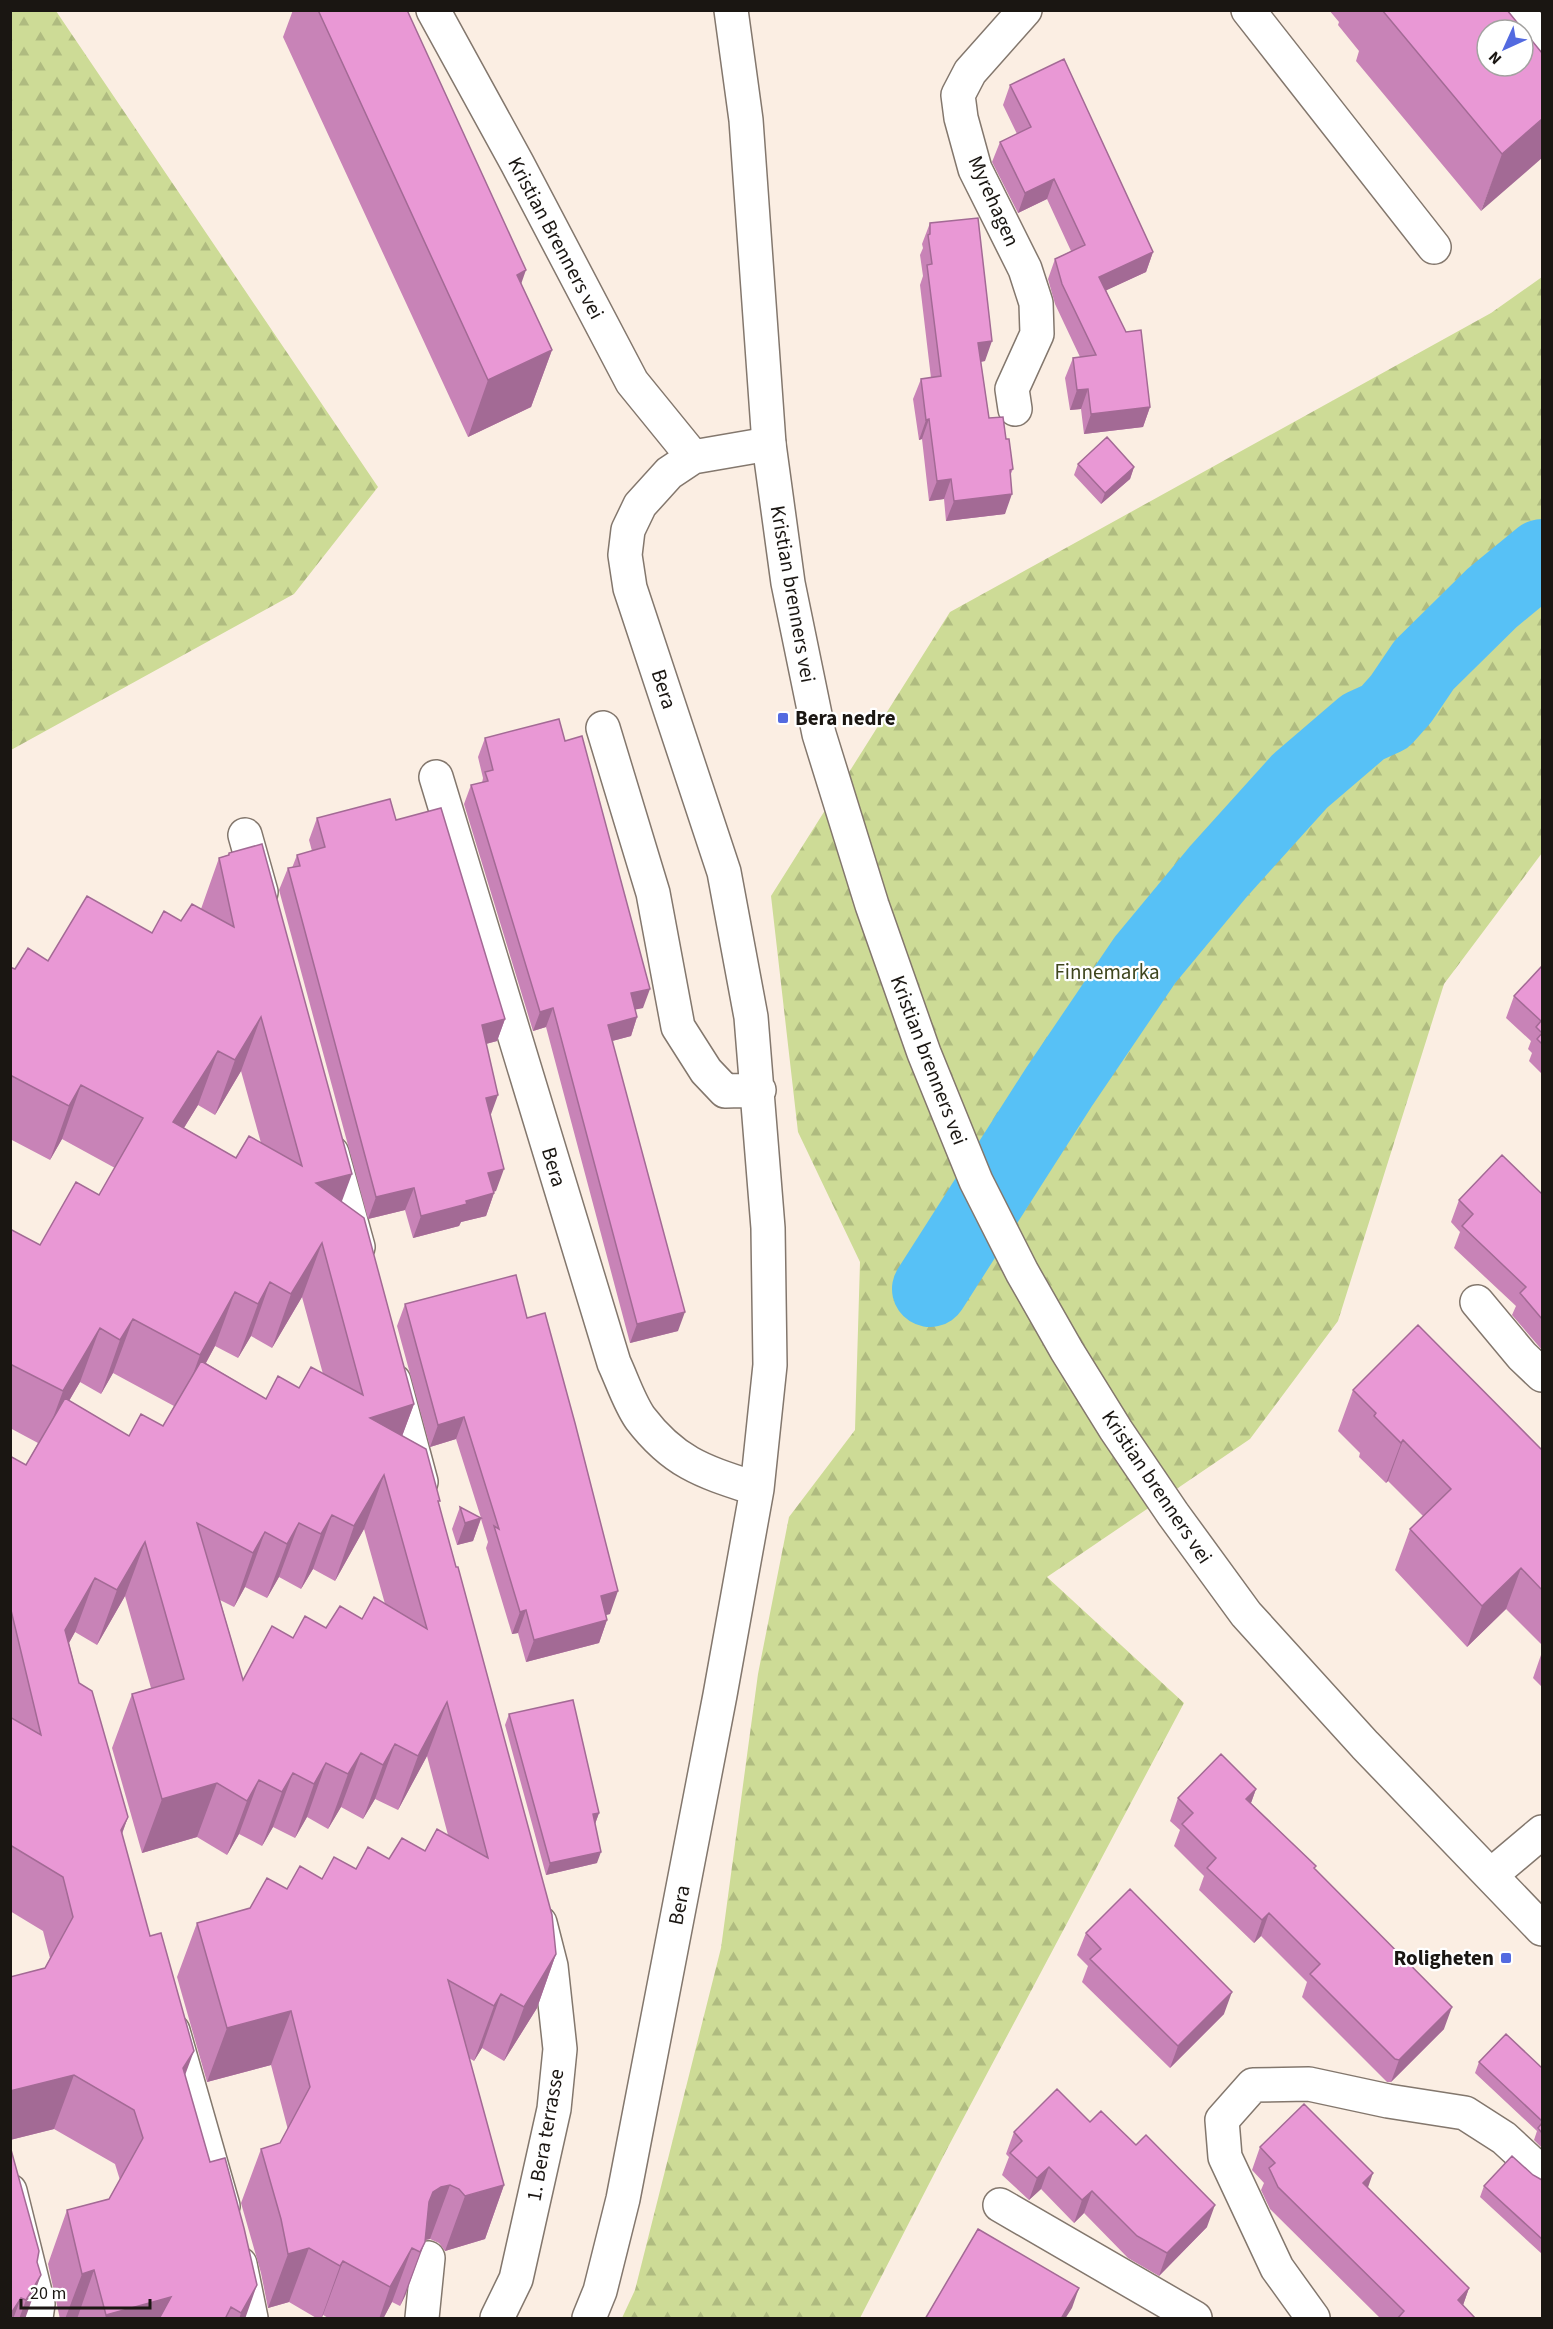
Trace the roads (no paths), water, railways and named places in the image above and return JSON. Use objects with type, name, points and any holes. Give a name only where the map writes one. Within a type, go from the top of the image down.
[{"type":"street","name":"Kristian Brenners vei","points":[[433,10],[517,163],[632,382],[693,457]]},
{"type":"street","name":"Kristian brenners vei","points":[[731,10],[746,120],[769,444],[788,583],[819,734],[872,905],[924,1053],[976,1181],[1022,1272],[1116,1430],[1173,1514],[1246,1614],[1365,1745],[1542,1929]]},
{"type":"street","name":"Myrehagen","points":[[1015,409],[1012,389],[1037,334],[1036,303],[1025,269],[975,169],[961,118],[958,95],[970,72],[1026,10]]},
{"type":"street","points":[[1248,10],[1434,247]]},
{"type":"street","points":[[1517,10],[1542,40]]},
{"type":"street","name":"Bera","points":[[589,2319],[600,2292],[623,2199],[720,1695],[758,1489],[770,1365],[768,1228],[759,1090],[751,1017],[724,872],[630,588],[625,555],[628,530],[640,505],[669,472],[693,457],[769,444]]},
{"type":"street","points":[[603,728],[652,893],[678,1027],[705,1071],[725,1091],[759,1090]]},
{"type":"street","name":"Bera","points":[[436,777],[614,1363],[639,1416],[672,1454],[706,1473],[758,1489]]},
{"type":"street","points":[[245,835],[270,926]]},
{"type":"street","points":[[323,1119],[366,1278]]},
{"type":"street","points":[[1477,1302],[1522,1356],[1542,1375]]},
{"type":"street","points":[[385,1347],[428,1508]]},
{"type":"street","points":[[1491,1875],[1542,1832]]},
{"type":"street","name":"1. Bera terrasse","points":[[497,2319],[516,2279],[554,2109],[560,2049],[551,1966],[533,1897]]},
{"type":"street","points":[[165,2002],[243,2278],[251,2319]]},
{"type":"street","points":[[1313,2319],[1277,2268],[1225,2157],[1222,2120],[1253,2085],[1309,2084],[1388,2101],[1465,2113],[1504,2139],[1542,2173]]},
{"type":"street","points":[[10,2191],[38,2304],[36,2319]]},
{"type":"street","points":[[1000,2205],[1195,2319]]},
{"type":"street","points":[[422,2319],[428,2258]]},
{"type":"waterway","points":[[930,1289],[1059,1087],[1145,960],[1218,872],[1300,781],[1363,727],[1385,717],[1401,699],[1424,665],[1492,598],[1542,557]]},
{"type":"place","name":"Bera nedre","points":[[783,718]]},
{"type":"place","name":"Roligheten","points":[[1506,1958]]},
{"type":"park label","name":"Finnemarka","points":[[1107,972]]}]
